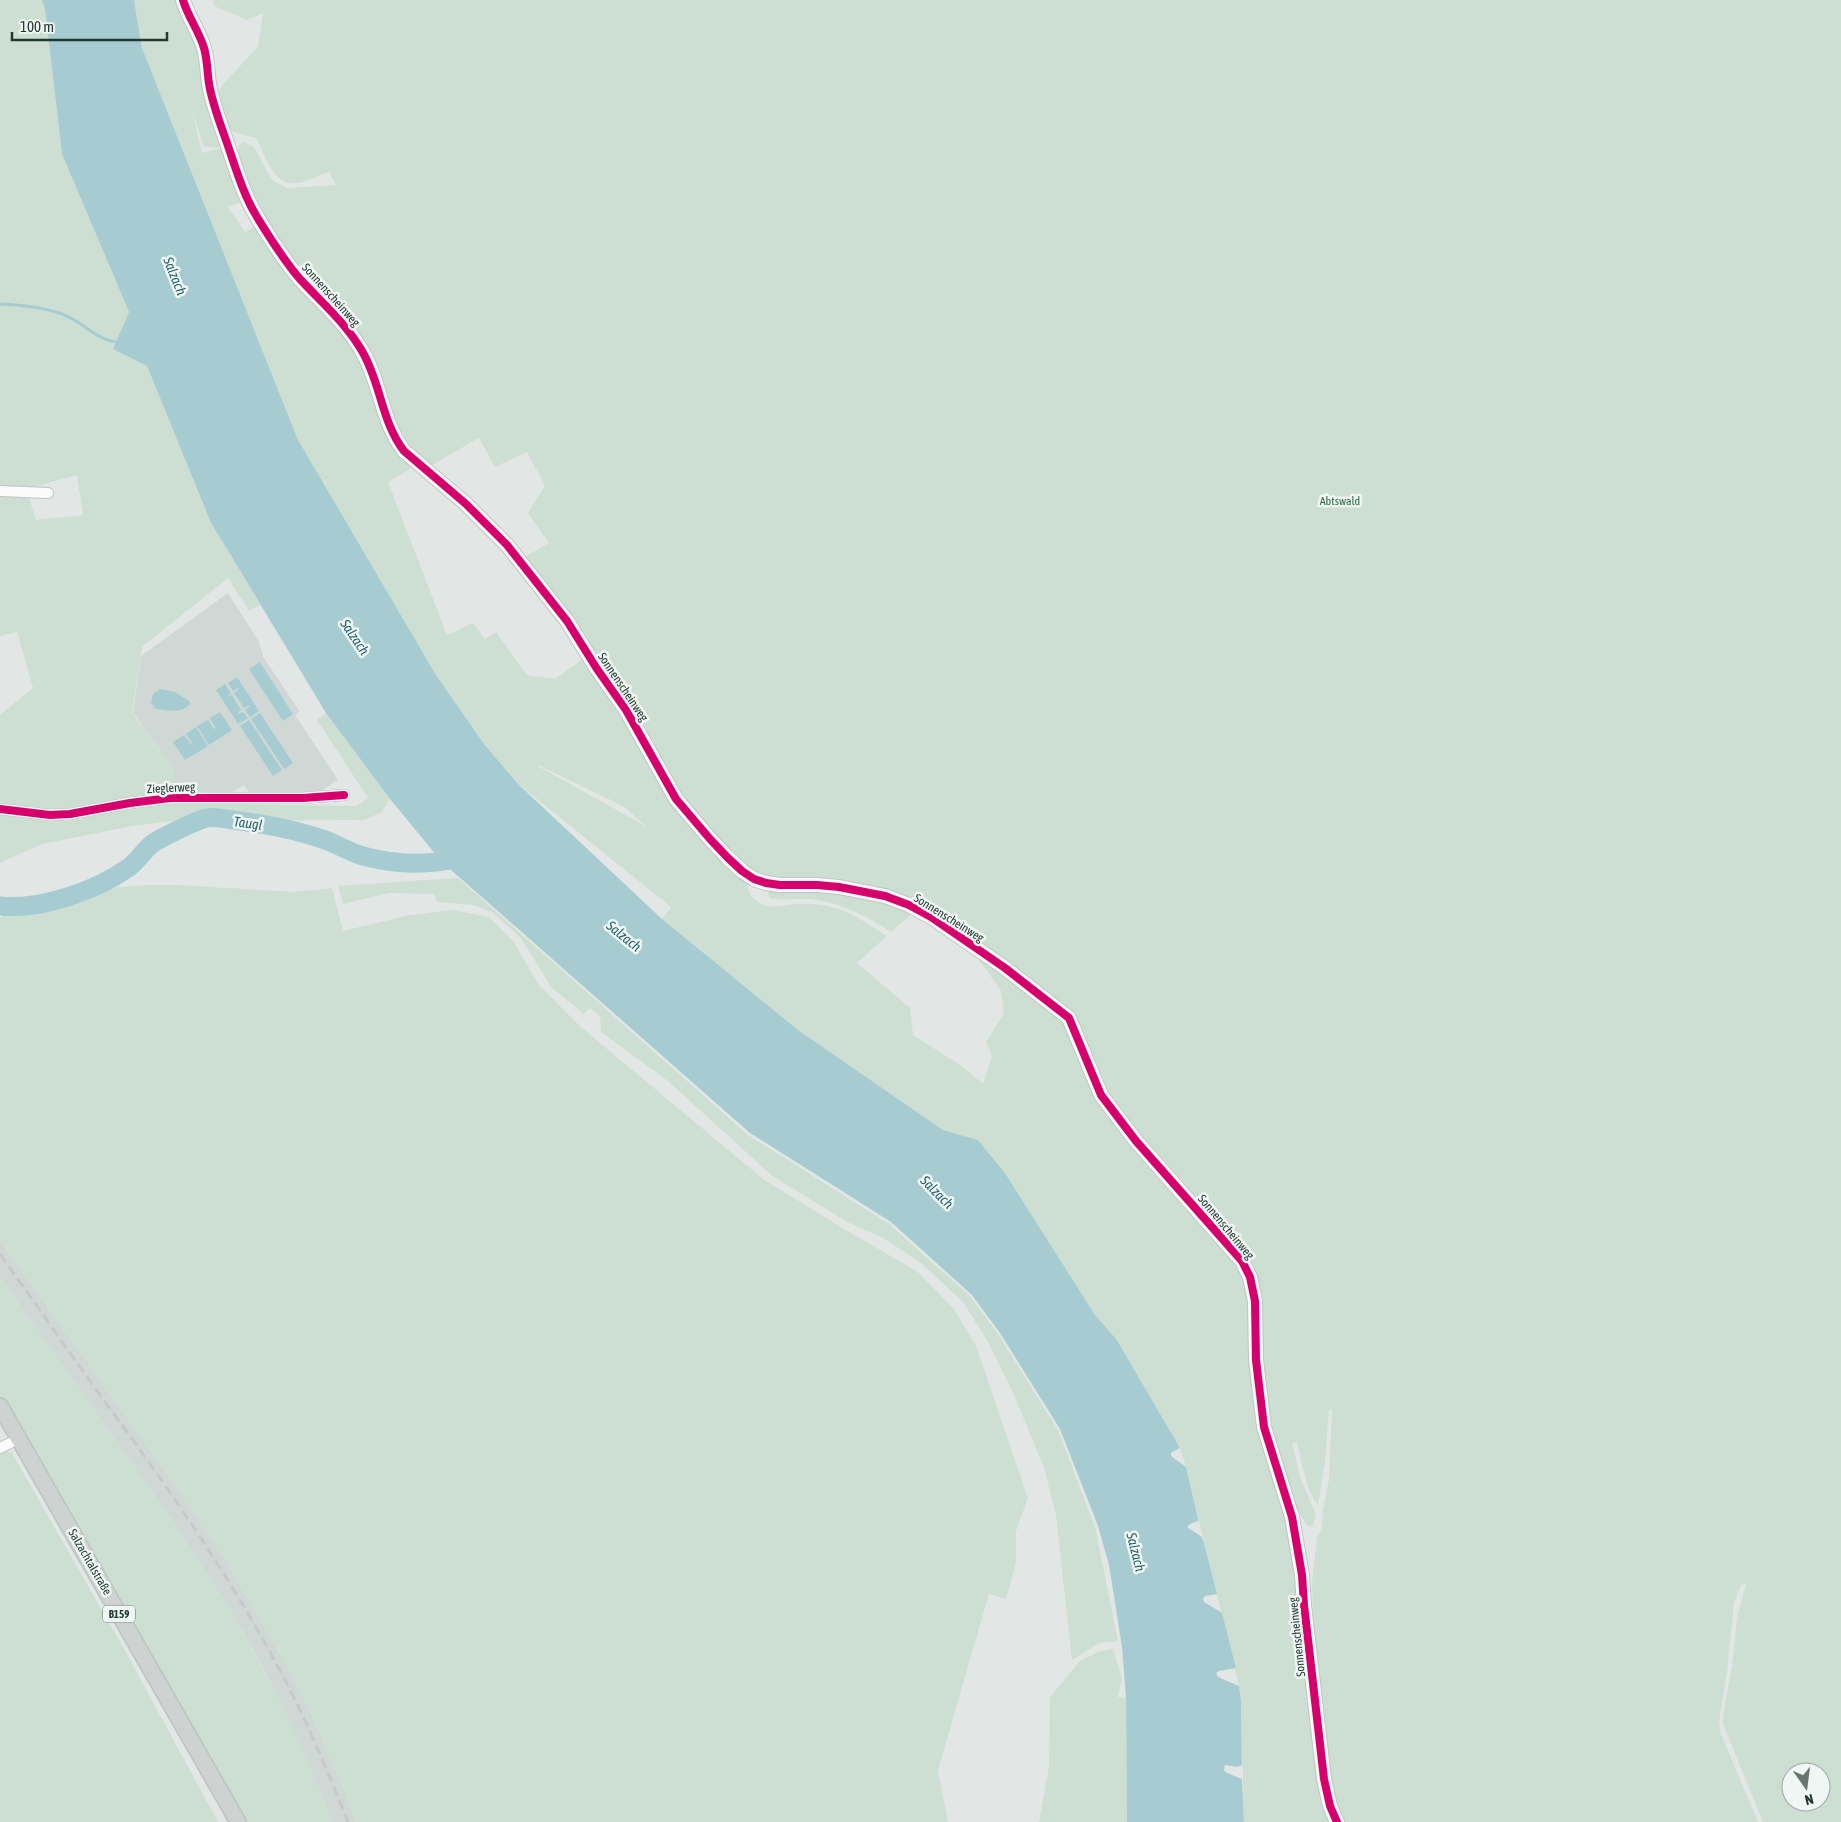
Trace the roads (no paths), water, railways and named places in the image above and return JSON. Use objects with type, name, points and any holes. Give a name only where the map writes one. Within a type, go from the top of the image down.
[{"type":"main road","name":"Salzachtalstraße","points":[[0,1406],[238,1822]]},
{"type":"street","name":"Sonnenscheinweg","points":[[183,0],[205,51],[207,76],[214,107],[243,189],[256,216],[291,267],[342,322],[362,350],[375,376],[387,422],[396,442],[466,504],[507,545],[556,607],[633,721],[666,783],[684,809],[728,858],[742,871],[754,878],[780,885],[818,885],[860,890],[885,896],[909,905],[1006,968],[1070,1018],[1102,1095],[1136,1141],[1242,1261],[1250,1277],[1255,1301],[1256,1360],[1264,1427],[1292,1516],[1302,1575],[1324,1779],[1330,1806],[1337,1822]]},
{"type":"street","points":[[0,491],[48,493]]},
{"type":"street","name":"Zieglerweg","points":[[0,809],[50,815],[70,814],[170,798],[302,798],[344,795]]},
{"type":"street","points":[[0,1448],[20,1438]]},
{"type":"water","name":"Salzach","points":[[42,0],[134,0],[142,48],[298,440],[436,675],[484,744],[517,783],[662,919],[798,1030],[943,1130],[978,1140],[1005,1173],[1095,1315],[1117,1340],[1180,1448],[1171,1453],[1171,1456],[1186,1467],[1198,1518],[1198,1521],[1187,1527],[1202,1537],[1217,1594],[1205,1596],[1203,1599],[1204,1602],[1222,1613],[1236,1668],[1216,1673],[1218,1677],[1239,1686],[1242,1765],[1237,1767],[1225,1765],[1224,1769],[1225,1772],[1242,1779],[1244,1822],[1127,1822],[1126,1698],[1122,1647],[1109,1565],[1098,1526],[1060,1429],[1000,1333],[972,1295],[891,1222],[750,1133],[442,862],[390,799],[326,713],[211,523],[147,366],[113,349],[129,312],[62,154],[45,9]]},
{"type":"water","points":[[260,662],[293,714],[283,721],[249,669]]},
{"type":"water","points":[[237,677],[259,711],[250,717],[245,710],[250,706],[244,708],[234,693],[239,689],[233,691],[228,683]]},
{"type":"water","points":[[225,684],[231,693],[227,697],[232,695],[241,710],[238,714],[243,712],[248,718],[238,724],[216,690]]},
{"type":"water","points":[[160,689],[175,692],[189,701],[190,704],[179,710],[156,709],[151,703],[153,694]]},
{"type":"water","points":[[220,712],[232,730],[209,745],[197,726],[208,720],[214,729],[216,728],[210,718]]},
{"type":"water","points":[[260,713],[293,763],[284,769],[251,719]]},
{"type":"water","points":[[249,720],[282,770],[273,776],[240,726]]},
{"type":"water","points":[[196,727],[208,746],[185,760],[173,742],[184,735],[191,744],[186,734]]},
{"type":"waterway","points":[[0,304],[32,307],[55,312],[69,317],[97,335],[119,342]]},
{"type":"waterway","name":"Taugl","points":[[0,906],[33,905],[50,902],[84,891],[128,868],[156,842],[209,817],[257,823],[293,831],[317,837],[359,855],[377,859],[403,863],[427,863],[467,857]]},
{"type":"railway","points":[[0,1254],[136,1444],[241,1601],[297,1705],[324,1763],[348,1822]]},
{"type":"park label","name":"Abtswald","points":[[1340,501]]}]
